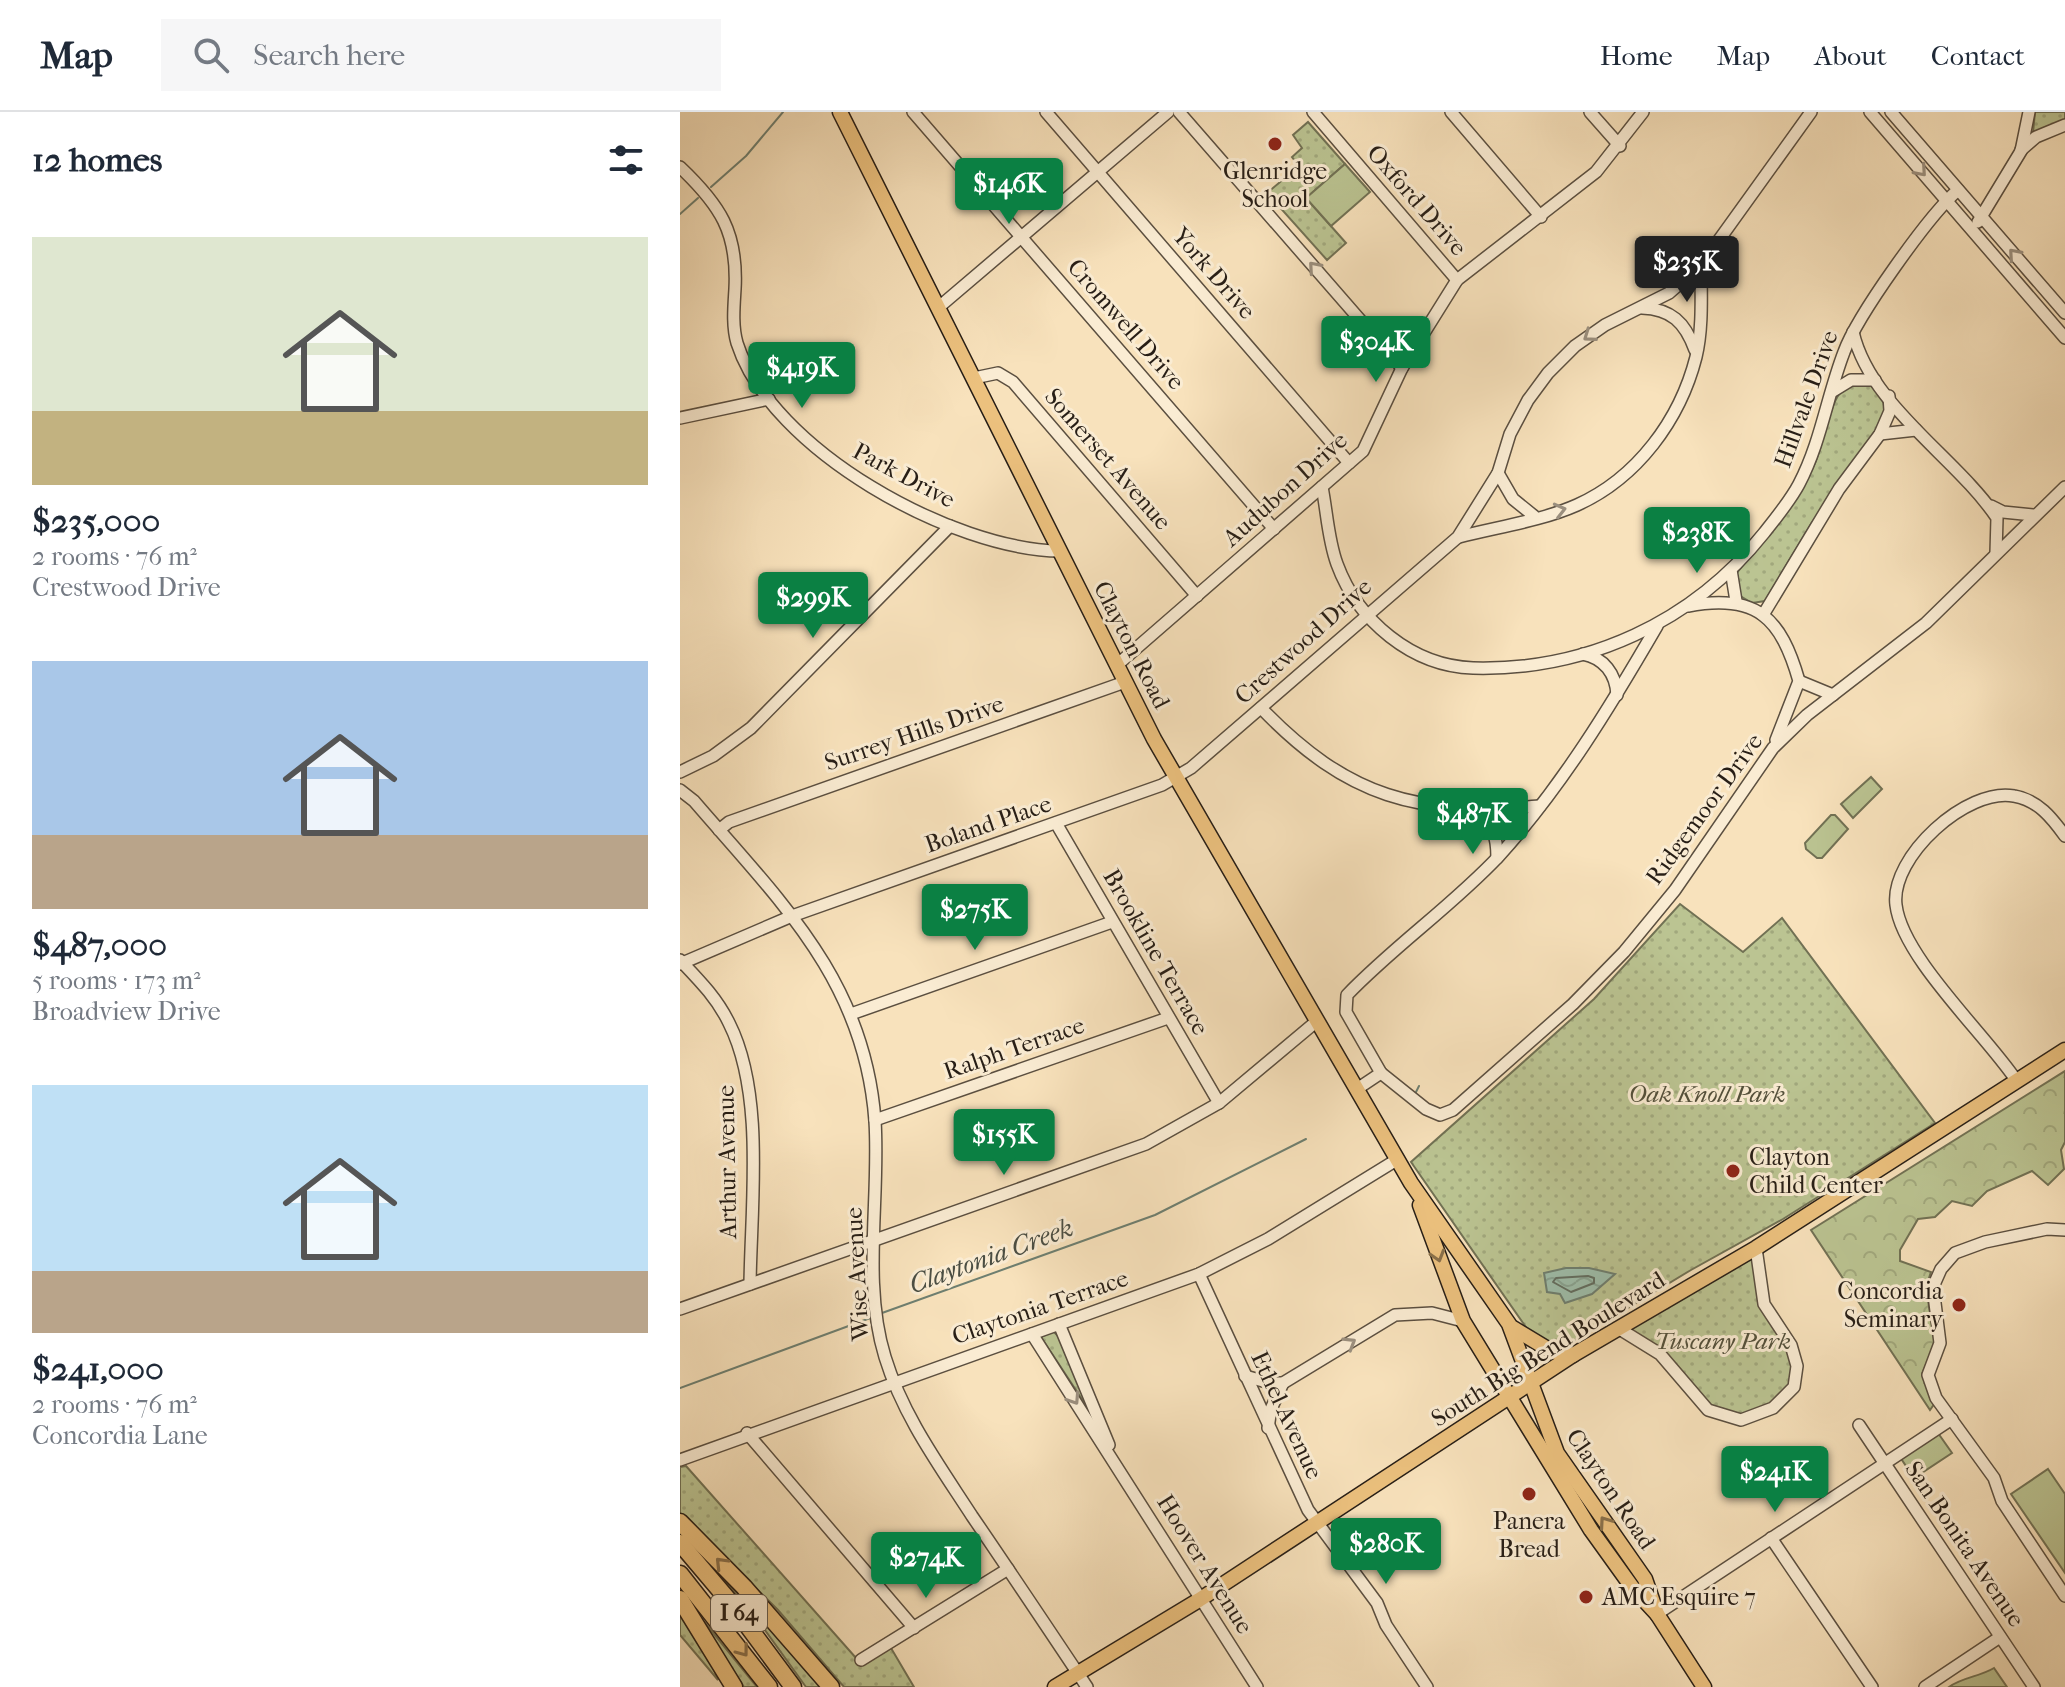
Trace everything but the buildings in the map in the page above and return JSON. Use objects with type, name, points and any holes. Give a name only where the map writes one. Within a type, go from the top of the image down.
[{"type":"highway","points":[[680,1522],[744,1587],[831,1687]]},
{"type":"highway","name":"I 64","points":[[680,1543],[749,1625],[793,1687]]},
{"type":"highway","name":"I 64","points":[[680,1574],[769,1687]]},
{"type":"highway","points":[[680,1599],[734,1687]]},
{"type":"main road","name":"Clayton Road","points":[[840,112],[1176,778],[1411,1183],[1509,1324],[1557,1453],[1645,1579],[1657,1614]]},
{"type":"main road","name":"South Big Bend Boulevard","points":[[1055,1687],[1199,1600],[1573,1355],[1756,1248],[2065,1050]]},
{"type":"main road","name":"Clayton Road","points":[[1411,1183],[1463,1321],[1591,1530],[1632,1587],[1657,1614],[1704,1687]]},
{"type":"main road","points":[[1509,1324],[1551,1351],[1573,1355]]},
{"type":"street","name":"Cromwell Drive","points":[[913,112],[1274,529]]},
{"type":"street","name":"York Drive","points":[[1046,112],[1349,463]]},
{"type":"street","points":[[939,307],[1168,112]]},
{"type":"street","points":[[1179,112],[1402,368]]},
{"type":"street","name":"Oxford Drive","points":[[1313,112],[1457,280]]},
{"type":"street","points":[[1451,112],[1541,217]]},
{"type":"street","points":[[1590,112],[1620,146]]},
{"type":"street","name":"Audubon Drive","points":[[1117,665],[1368,445],[1402,368],[1457,280],[1596,172],[1620,146],[1643,112]]},
{"type":"street","name":"Crestwood Drive","points":[[1176,778],[1458,537],[1498,473],[1510,434],[1528,400],[1551,369],[1575,346],[1605,325],[1669,293],[1701,265],[1811,112]]},
{"type":"street","points":[[1870,112],[2065,338]]},
{"type":"street","points":[[1891,112],[2065,313]]},
{"type":"street","points":[[2021,151],[2029,112]]},
{"type":"street","points":[[1971,230],[2021,151],[2036,137],[2065,125]]},
{"type":"street","name":"Park Drive","points":[[680,167],[728,226],[737,257],[736,339],[747,368],[769,399],[809,442],[843,470],[950,526],[1023,548],[1060,551]]},
{"type":"street","name":"Hillvale Drive","points":[[1322,487],[1336,561],[1366,613],[1407,649],[1443,664],[1518,667],[1583,654],[1658,626],[1731,570],[1798,486],[1853,331],[1946,200],[1958,190]]},
{"type":"street","name":"Crestwood Drive","points":[[1458,537],[1575,506],[1604,491],[1632,468],[1666,429],[1685,391],[1696,354],[1701,265]]},
{"type":"street","points":[[1639,308],[1659,309],[1673,315],[1685,326],[1696,354]]},
{"type":"street","points":[[1853,331],[1858,352],[1875,380],[1997,518],[1996,553]]},
{"type":"street","name":"Somerset Avenue","points":[[974,378],[998,373],[1013,382],[1197,596]]},
{"type":"street","points":[[1833,391],[1851,380],[1875,380]]},
{"type":"street","points":[[1763,615],[1839,489],[1880,434],[1890,411],[1889,396]]},
{"type":"street","points":[[680,418],[769,399]]},
{"type":"street","points":[[1880,434],[1916,430]]},
{"type":"street","points":[[1498,473],[1513,499],[1534,516]]},
{"type":"street","name":"Ridgemoor Drive","points":[[1381,1073],[1426,1109],[1440,1115],[1453,1110],[1573,1004],[1624,952],[1675,890],[1773,748],[1833,695],[1903,644],[2065,487]]},
{"type":"street","points":[[1987,504],[2003,512],[2033,515]]},
{"type":"street","points":[[680,772],[713,756],[751,728],[950,526]]},
{"type":"street","points":[[1731,570],[1736,601]]},
{"type":"street","points":[[1688,606],[1736,601],[1763,615],[1780,631],[1799,681],[1773,748]]},
{"type":"street","points":[[1357,1089],[1381,1073],[1346,1012],[1344,999],[1497,858],[1583,750],[1658,626]]},
{"type":"street","points":[[1583,654],[1596,658],[1607,667],[1614,679],[1617,696]]},
{"type":"street","points":[[1799,681],[1833,695]]},
{"type":"street","name":"Surrey Hills Drive","points":[[719,830],[729,822],[1125,682]]},
{"type":"street","points":[[1261,708],[1300,747],[1331,769],[1373,790],[1437,807],[1476,810],[1540,806]]},
{"type":"street","name":"Boland Place","points":[[681,962],[792,916],[1176,778]]},
{"type":"street","name":"Wise Avenue","points":[[680,790],[719,830],[792,916],[824,958],[851,1014],[866,1066],[875,1120],[877,1314],[893,1381],[916,1430],[1087,1687]]},
{"type":"street","points":[[2016,1080],[1921,958],[1901,925],[1895,902],[1898,875],[1933,831],[1991,795],[2011,795],[2030,800],[2051,817],[2065,836]]},
{"type":"street","points":[[1476,810],[1495,833],[1497,858]]},
{"type":"street","name":"Brookline Terrace","points":[[1056,823],[1219,1103]]},
{"type":"street","points":[[851,1014],[1112,922]]},
{"type":"street","name":"Arthur Avenue","points":[[681,962],[711,993],[729,1022],[750,1085],[750,1284]]},
{"type":"street","name":"Ralph Terrace","points":[[875,1120],[1168,1018]]},
{"type":"street","points":[[680,1309],[1146,1144],[1219,1103],[1317,1021]]},
{"type":"street","name":"Claytonia Terrace","points":[[680,1460],[747,1433],[1199,1274],[1268,1239],[1398,1159]]},
{"type":"street","points":[[2065,1230],[2047,1229],[1985,1242],[1955,1253],[1941,1269],[1933,1287],[1940,1351],[1928,1375],[1936,1398],[1994,1478],[2002,1501],[2065,1596]]},
{"type":"street","points":[[1618,1328],[1660,1354],[1708,1410],[1741,1420],[1773,1408],[1794,1387],[1797,1366],[1791,1345],[1764,1304],[1756,1248]]},
{"type":"street","name":"Ethel Avenue","points":[[1199,1274],[1268,1429],[1317,1523],[1377,1603],[1386,1625],[1427,1687]]},
{"type":"street","points":[[1245,1376],[1283,1383],[1395,1315],[1432,1313],[1463,1321]]},
{"type":"street","name":"Hoover Avenue","points":[[1059,1324],[1116,1464]]},
{"type":"street","name":"Hoover Avenue","points":[[1032,1334],[1257,1687]]},
{"type":"street","points":[[1268,1429],[1271,1409],[1283,1383]]},
{"type":"street","points":[[1657,1614],[1952,1419]]},
{"type":"street","name":"San Bonita Avenue","points":[[1859,1425],[2034,1687]]},
{"type":"street","points":[[747,1433],[914,1628]]},
{"type":"street","points":[[1771,1538],[1872,1687]]},
{"type":"street","points":[[861,1660],[1008,1569]]},
{"type":"street","points":[[1925,1687],[2000,1637]]},
{"type":"green space","points":[[2035,112],[2065,112],[2065,121],[2033,133]]},
{"type":"green space","points":[[1308,122],[1345,164],[1306,198],[1346,243],[1327,260],[1267,193],[1299,166],[1292,157],[1302,148],[1293,135]]},
{"type":"green space","points":[[1345,164],[1370,192],[1331,226],[1306,198]]},
{"type":"green space","points":[[1869,384],[1885,400],[1884,420],[1811,524],[1765,601],[1752,603],[1737,594],[1736,574],[1779,521],[1807,479],[1840,393],[1850,386]]},
{"type":"green space","points":[[1871,777],[1882,789],[1853,818],[1841,804]]},
{"type":"green space","points":[[1831,815],[1835,815],[1848,829],[1822,858],[1817,858],[1806,849],[1805,843]]},
{"type":"green space","name":"Oak Knoll Park","points":[[1680,904],[1743,952],[1782,918],[1935,1123],[1783,1219],[1560,1349],[1532,1336],[1411,1162],[1594,999]]},
{"type":"green space","points":[[2065,1071],[2065,1142],[2061,1150],[2064,1169],[2048,1185],[2032,1171],[1987,1191],[1972,1206],[1952,1201],[1935,1217],[1918,1219],[1900,1250],[1900,1261],[1931,1272],[1926,1287],[1935,1345],[1922,1374],[1935,1403],[1930,1410],[1811,1230]]},
{"type":"green space","name":"Tuscany Park","points":[[1756,1248],[1764,1299],[1791,1345],[1794,1387],[1773,1408],[1741,1420],[1708,1410],[1671,1364],[1618,1328]]},
{"type":"green space","points":[[1053,1331],[1060,1338],[1093,1416],[1041,1337]]},
{"type":"green space","points":[[1938,1433],[1952,1453],[1914,1478],[1900,1457]]},
{"type":"green space","points":[[686,1466],[856,1658],[863,1664],[891,1648],[914,1687],[844,1687],[778,1610],[680,1513],[680,1467]]},
{"type":"green space","points":[[2048,1469],[2065,1494],[2065,1573],[2011,1494]]},
{"type":"green space","points":[[693,1543],[823,1687],[806,1687],[757,1619]]},
{"type":"green space","points":[[693,1608],[757,1687],[744,1687]]},
{"type":"green space","points":[[680,1610],[708,1654],[718,1680],[680,1635]]},
{"type":"green space","points":[[1994,1668],[2007,1687],[1949,1687],[1960,1681]]},
{"type":"water","points":[[1566,1268],[1589,1268],[1615,1274],[1592,1294],[1565,1303],[1560,1294],[1547,1292],[1544,1273]]},
{"type":"waterway","points":[[711,187],[746,156],[783,112]]},
{"type":"waterway","points":[[680,214],[698,198]]},
{"type":"waterway","points":[[1415,1094],[1419,1086]]},
{"type":"waterway","name":"Claytonia Creek","points":[[882,1313],[1155,1215],[1306,1139]]},
{"type":"waterway","name":"Claytonia Creek","points":[[680,1388],[873,1317]]},
{"type":"place","name":"Glenridge School","points":[[1275,144]]},
{"type":"place","name":"Clayton Child Center","points":[[1733,1171]]},
{"type":"place","name":"Concordia Seminary","points":[[1959,1305]]},
{"type":"place","name":"Panera Bread","points":[[1529,1494]]},
{"type":"place","name":"AMC Esquire 7","points":[[1586,1597]]}]
